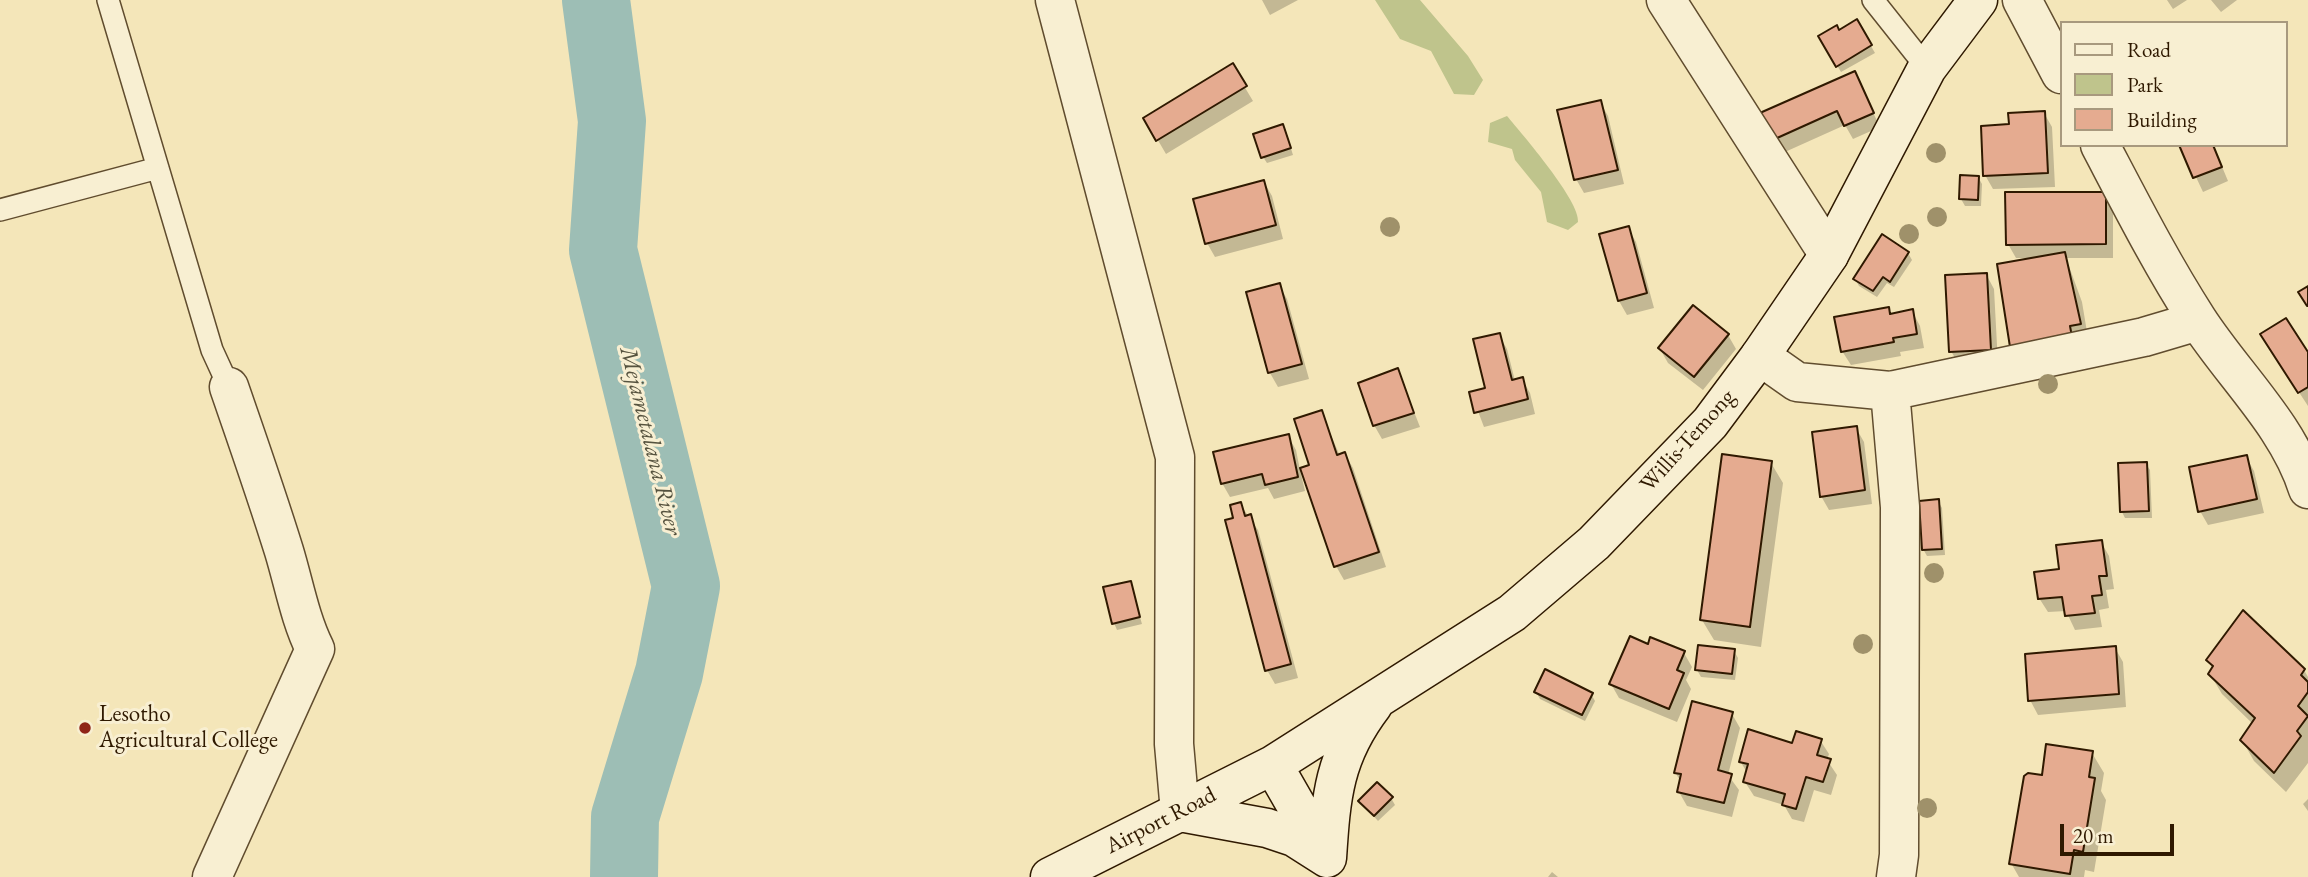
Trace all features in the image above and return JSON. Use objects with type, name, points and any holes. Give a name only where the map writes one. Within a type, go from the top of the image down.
[{"type":"street","points":[[1055,0],[1175,457],[1174,744],[1180,812],[1267,828],[1294,837],[1334,868]]},
{"type":"street","points":[[1666,0],[1829,255]]},
{"type":"street","name":"Willis-Temong","points":[[1273,765],[1513,613],[1594,543],[1710,422],[1760,356],[1829,255],[1927,68],[1978,0]]},
{"type":"street","points":[[2022,0],[2060,72]]},
{"type":"street","points":[[2101,147],[2197,321],[2271,419],[2303,472],[2308,489]]},
{"type":"street","points":[[1760,356],[1797,382],[1890,391],[2144,337],[2197,321]]},
{"type":"street","points":[[212,877],[315,649],[304,627],[262,482],[229,387]]},
{"type":"street","points":[[1890,391],[1900,507],[1899,855],[1896,877]]},
{"type":"street","points":[[1334,868],[1334,787],[1340,764],[1351,734],[1380,695]]},
{"type":"street","points":[[1273,765],[1334,868]]},
{"type":"street","name":"Airport Road","points":[[1050,877],[1273,765]]},
{"type":"lane","points":[[108,0],[212,350],[229,387]]},
{"type":"lane","points":[[1873,0],[1927,68]]},
{"type":"lane","points":[[0,210],[158,168]]},
{"type":"green space","points":[[1375,0],[1420,0],[1468,56],[1483,80],[1474,95],[1454,94],[1431,51],[1400,39]]},
{"type":"green space","points":[[1507,116],[1561,184],[1570,200],[1578,222],[1568,230],[1547,222],[1541,192],[1515,160],[1512,149],[1488,142],[1490,123]]},
{"type":"building","points":[[1857,19],[1872,45],[1836,67],[1818,36],[1837,25],[1839,30]]},
{"type":"building","points":[[1233,63],[1247,86],[1156,141],[1143,118]]},
{"type":"building","points":[[1855,71],[1874,113],[1844,126],[1837,111],[1766,143],[1753,116]]},
{"type":"building","points":[[1601,100],[1618,170],[1574,180],[1557,110]]},
{"type":"building","points":[[2045,111],[2048,173],[1983,176],[1981,126],[2009,124],[2008,113]]},
{"type":"building","points":[[1283,124],[1291,148],[1261,158],[1253,134]]},
{"type":"building","points":[[2180,147],[2214,147],[2222,167],[2193,178]]},
{"type":"building","points":[[1960,175],[1979,176],[1978,200],[1959,199]]},
{"type":"building","points":[[1264,180],[1276,225],[1205,244],[1193,199]]},
{"type":"building","points":[[2005,192],[2106,192],[2106,244],[2006,245]]},
{"type":"building","points":[[1629,226],[1647,293],[1618,301],[1599,234]]},
{"type":"building","points":[[1882,234],[1909,252],[1890,282],[1883,277],[1873,291],[1853,279]]},
{"type":"building","points":[[2065,252],[2081,324],[2070,326],[2072,337],[2010,347],[1997,264]]},
{"type":"building","points":[[1987,273],[1991,350],[1949,352],[1945,275]]},
{"type":"building","points":[[1280,283],[1302,364],[1268,373],[1246,292]]},
{"type":"building","points":[[2308,286],[2308,306],[2307,306],[2298,292]]},
{"type":"building","points":[[1693,305],[1729,334],[1694,377],[1658,348]]},
{"type":"building","points":[[1889,307],[1890,314],[1913,309],[1917,334],[1893,338],[1894,342],[1841,352],[1834,317]]},
{"type":"building","points":[[2286,318],[2308,352],[2308,387],[2298,393],[2260,334]]},
{"type":"building","points":[[1500,333],[1512,380],[1523,377],[1528,399],[1474,413],[1469,392],[1485,388],[1473,339]]},
{"type":"building","points":[[1398,368],[1414,413],[1373,426],[1358,383]]},
{"type":"building","points":[[1322,410],[1337,455],[1345,452],[1379,552],[1334,567],[1300,468],[1309,465],[1294,419]]},
{"type":"building","points":[[1857,426],[1865,490],[1820,497],[1812,432]]},
{"type":"building","points":[[1289,434],[1298,477],[1265,485],[1262,474],[1221,484],[1213,452]]},
{"type":"building","points":[[1722,454],[1772,461],[1750,627],[1700,620]]},
{"type":"building","points":[[2247,455],[2257,499],[2198,512],[2189,467]]},
{"type":"building","points":[[2147,462],[2149,511],[2120,512],[2118,463]]},
{"type":"building","points":[[1939,499],[1942,549],[1922,550],[1919,501]]},
{"type":"building","points":[[1241,502],[1245,516],[1251,514],[1291,664],[1265,671],[1225,520],[1233,518],[1230,505]]},
{"type":"building","points":[[2102,540],[2107,576],[2099,576],[2102,595],[2092,596],[2095,613],[2065,616],[2062,597],[2038,599],[2034,572],[2059,569],[2056,545]]},
{"type":"building","points":[[1131,581],[1140,617],[1112,624],[1103,587]]},
{"type":"building","points":[[2243,610],[2305,669],[2301,675],[2308,682],[2308,692],[2298,706],[2308,716],[2297,731],[2301,736],[2274,773],[2240,740],[2255,718],[2208,674],[2213,666],[2206,660]]},
{"type":"building","points":[[1630,636],[1648,644],[1650,637],[1685,651],[1677,670],[1684,673],[1669,709],[1609,684]]},
{"type":"building","points":[[1698,645],[1735,649],[1732,674],[1695,670]]},
{"type":"building","points":[[2116,646],[2119,694],[2028,701],[2025,654]]},
{"type":"building","points":[[1545,669],[1593,693],[1582,715],[1534,692]]},
{"type":"building","points":[[1692,701],[1733,712],[1718,770],[1732,774],[1724,803],[1677,792],[1681,774],[1674,773]]},
{"type":"building","points":[[1748,729],[1792,743],[1796,731],[1822,739],[1817,755],[1831,759],[1823,782],[1806,777],[1796,809],[1782,805],[1785,794],[1743,782],[1748,764],[1739,762]]},
{"type":"building","points":[[2046,744],[2093,751],[2089,777],[2095,778],[2083,852],[2074,850],[2070,874],[2009,864],[2024,776],[2028,773],[2042,775]]},
{"type":"building","points":[[1377,782],[1393,797],[1374,816],[1358,801]]},
{"type":"waterway","name":"Mejametalana River","points":[[596,0],[612,121],[603,250],[686,586],[669,673],[625,817],[624,877]]},
{"type":"place","name":"Lesotho Agricultural College","points":[[85,728]]}]
